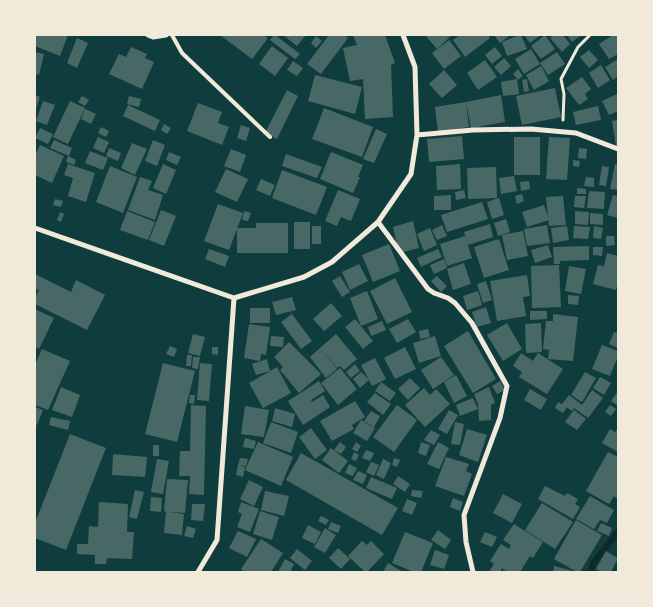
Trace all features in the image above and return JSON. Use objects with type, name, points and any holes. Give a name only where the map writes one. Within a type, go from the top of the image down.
[{"type":"street","points":[[148,35],[153,37],[166,35]]},
{"type":"street","points":[[35,228],[234,298],[304,277],[332,262],[378,222],[411,174],[417,136],[415,67],[403,35]]},
{"type":"street","points":[[417,136],[473,130],[531,129],[576,133],[618,149]]},
{"type":"street","points":[[378,222],[428,290],[455,303],[472,323],[507,386],[500,418],[464,515],[466,542],[472,572]]},
{"type":"street","points":[[198,572],[217,540],[234,298]]},
{"type":"lane","points":[[172,35],[182,52],[270,137]]},
{"type":"path","points":[[563,132],[564,94],[561,79],[578,47],[590,35]]},
{"type":"building","points":[[35,35],[68,35],[60,56],[35,46]]},
{"type":"building","points":[[220,35],[263,35],[268,38],[252,59]]},
{"type":"building","points":[[274,35],[300,54],[295,59],[270,40]]},
{"type":"building","points":[[283,35],[306,35],[297,46]]},
{"type":"building","points":[[329,35],[344,35],[348,38],[321,74],[307,64]]},
{"type":"building","points":[[353,35],[385,35],[395,63],[391,65],[393,117],[365,119],[363,79],[350,81],[343,48],[357,45]]},
{"type":"building","points":[[425,35],[452,35],[437,49]]},
{"type":"building","points":[[460,35],[488,35],[490,38],[465,57],[453,40]]},
{"type":"building","points":[[494,35],[510,35],[500,43]]},
{"type":"building","points":[[521,35],[527,49],[507,56],[502,42]]},
{"type":"building","points":[[524,35],[541,35],[530,43]]},
{"type":"building","points":[[545,35],[555,49],[541,59],[531,46]]},
{"type":"building","points":[[554,35],[563,35],[570,44],[562,52],[550,38]]},
{"type":"building","points":[[567,35],[581,35],[572,42]]},
{"type":"building","points":[[613,35],[618,35],[618,54],[609,59],[599,44]]},
{"type":"building","points":[[316,36],[322,41],[316,48],[311,43]]},
{"type":"building","points":[[77,38],[88,43],[77,68],[67,63]]},
{"type":"building","points":[[449,40],[461,56],[444,69],[432,53]]},
{"type":"building","points":[[272,46],[288,58],[275,76],[259,64]]},
{"type":"building","points":[[131,47],[147,54],[145,58],[154,62],[142,89],[109,74],[119,54],[126,57]]},
{"type":"building","points":[[495,47],[502,56],[492,64],[485,55]]},
{"type":"building","points":[[531,49],[540,64],[524,74],[515,59]]},
{"type":"building","points":[[589,50],[598,60],[589,68],[580,57]]},
{"type":"building","points":[[35,52],[44,54],[39,75],[35,74]]},
{"type":"building","points":[[557,52],[565,64],[548,75],[540,63]]},
{"type":"building","points":[[504,58],[511,66],[501,75],[494,67]]},
{"type":"building","points":[[618,59],[618,76],[613,80],[605,67]]},
{"type":"building","points":[[485,60],[497,77],[478,90],[467,73]]},
{"type":"building","points":[[293,61],[303,68],[297,76],[287,70]]},
{"type":"building","points":[[601,65],[610,80],[598,88],[589,73]]},
{"type":"building","points":[[541,66],[549,81],[534,90],[526,75]]},
{"type":"building","points":[[518,69],[523,76],[518,80],[513,74]]},
{"type":"building","points":[[444,70],[457,85],[442,98],[429,84]]},
{"type":"building","points":[[315,75],[362,87],[355,114],[308,101]]},
{"type":"building","points":[[582,77],[591,89],[585,94],[588,99],[579,105],[566,88]]},
{"type":"building","points":[[517,79],[519,94],[503,96],[501,82]]},
{"type":"building","points":[[527,79],[529,91],[524,92],[522,80]]},
{"type":"building","points":[[555,88],[561,117],[522,125],[516,96]]},
{"type":"building","points":[[287,90],[298,96],[277,139],[265,133]]},
{"type":"building","points":[[617,94],[618,111],[609,115],[602,101]]},
{"type":"building","points":[[35,95],[40,97],[35,112]]},
{"type":"building","points":[[501,95],[505,122],[471,128],[466,102]]},
{"type":"building","points":[[82,96],[89,100],[85,106],[78,102]]},
{"type":"building","points":[[129,96],[141,99],[139,107],[127,104]]},
{"type":"building","points":[[43,101],[55,105],[47,125],[36,121]]},
{"type":"building","points":[[70,101],[85,108],[68,144],[53,137]]},
{"type":"building","points":[[466,102],[469,127],[438,132],[435,107]]},
{"type":"building","points":[[198,103],[222,112],[218,123],[229,127],[222,145],[187,131]]},
{"type":"building","points":[[128,105],[160,120],[155,131],[123,116]]},
{"type":"building","points":[[598,106],[601,120],[576,125],[573,112]]},
{"type":"building","points":[[324,108],[373,127],[362,157],[312,139]]},
{"type":"building","points":[[85,109],[96,114],[91,124],[81,119]]},
{"type":"building","points":[[618,120],[618,146],[616,146],[612,121]]},
{"type":"building","points":[[164,124],[171,128],[167,134],[161,130]]},
{"type":"building","points":[[241,125],[250,128],[246,141],[237,138]]},
{"type":"building","points":[[101,127],[109,131],[106,137],[98,133]]},
{"type":"building","points":[[40,128],[53,134],[48,144],[35,138]]},
{"type":"building","points":[[376,129],[387,134],[374,163],[363,159]]},
{"type":"building","points":[[462,136],[464,159],[429,162],[427,139]]},
{"type":"building","points":[[98,137],[109,142],[104,153],[93,148]]},
{"type":"building","points":[[514,137],[540,137],[540,175],[514,175]]},
{"type":"building","points":[[549,137],[570,138],[567,180],[546,179]]},
{"type":"building","points":[[54,140],[72,148],[69,156],[50,148]]},
{"type":"building","points":[[153,140],[165,145],[157,166],[145,161]]},
{"type":"building","points":[[132,143],[147,149],[135,175],[121,168]]},
{"type":"building","points":[[40,145],[64,156],[52,183],[35,175],[35,156]]},
{"type":"building","points":[[109,148],[121,153],[118,161],[106,156]]},
{"type":"building","points":[[579,148],[587,149],[586,159],[578,158]]},
{"type":"building","points":[[231,149],[246,155],[240,172],[224,166]]},
{"type":"building","points":[[90,151],[108,158],[103,170],[85,163]]},
{"type":"building","points":[[169,152],[181,157],[177,165],[166,160]]},
{"type":"building","points":[[331,152],[363,165],[353,193],[320,179]]},
{"type":"building","points":[[286,154],[322,167],[317,178],[282,166]]},
{"type":"building","points":[[68,156],[76,160],[74,165],[66,162]]},
{"type":"building","points":[[573,160],[580,161],[579,167],[573,166]]},
{"type":"building","points":[[68,164],[95,173],[86,202],[68,196],[73,178],[64,175]]},
{"type":"building","points":[[163,164],[176,170],[166,194],[153,188]]},
{"type":"building","points":[[460,164],[461,189],[437,190],[436,166]]},
{"type":"building","points":[[615,164],[618,165],[618,190],[610,189]]},
{"type":"building","points":[[110,166],[137,177],[123,213],[96,202]]},
{"type":"building","points":[[602,166],[609,167],[606,186],[599,185]]},
{"type":"building","points":[[496,167],[497,198],[468,199],[467,168]]},
{"type":"building","points":[[226,169],[248,179],[237,202],[215,192]]},
{"type":"building","points":[[282,170],[327,187],[316,215],[272,198]]},
{"type":"building","points":[[514,176],[517,191],[501,194],[499,178]]},
{"type":"building","points":[[140,177],[152,181],[148,190],[163,195],[155,220],[128,210]]},
{"type":"building","points":[[586,177],[594,178],[594,187],[584,186]]},
{"type":"building","points":[[261,179],[275,185],[270,196],[256,190]]},
{"type":"building","points":[[529,181],[530,189],[521,191],[520,182]]},
{"type":"building","points":[[577,188],[586,189],[586,194],[577,194]]},
{"type":"building","points":[[338,190],[360,199],[351,221],[341,217],[337,226],[325,221]]},
{"type":"building","points":[[464,190],[466,198],[456,200],[455,192]]},
{"type":"building","points":[[589,191],[605,192],[604,209],[587,208]]},
{"type":"building","points":[[522,194],[524,201],[517,204],[515,196]]},
{"type":"building","points":[[451,195],[451,210],[434,210],[434,196]]},
{"type":"building","points":[[613,195],[618,196],[618,218],[607,215]]},
{"type":"building","points":[[563,196],[566,225],[549,226],[546,197]]},
{"type":"building","points":[[575,196],[586,196],[584,208],[574,207]]},
{"type":"building","points":[[499,198],[504,215],[492,219],[487,202]]},
{"type":"building","points":[[55,199],[63,201],[61,207],[53,205]]},
{"type":"building","points":[[482,202],[488,219],[447,232],[441,215]]},
{"type":"building","points":[[218,204],[243,213],[229,250],[204,241]]},
{"type":"building","points":[[544,205],[549,220],[527,227],[522,212]]},
{"type":"building","points":[[161,210],[176,216],[164,246],[149,240]]},
{"type":"building","points":[[127,211],[155,222],[148,240],[120,230]]},
{"type":"building","points":[[244,211],[251,213],[248,221],[242,220]]},
{"type":"building","points":[[575,211],[589,212],[588,225],[575,224]]},
{"type":"building","points":[[60,212],[64,214],[61,222],[57,220]]},
{"type":"building","points":[[590,213],[603,214],[603,225],[590,224]]},
{"type":"building","points":[[506,219],[510,232],[498,236],[494,223]]},
{"type":"building","points":[[413,221],[419,248],[399,253],[393,227]]},
{"type":"building","points":[[294,222],[310,222],[310,249],[294,249]]},
{"type":"building","points":[[256,223],[288,223],[288,253],[237,253],[237,228],[256,228]]},
{"type":"building","points":[[490,224],[493,237],[468,245],[464,232]]},
{"type":"building","points":[[442,225],[447,236],[437,240],[432,230]]},
{"type":"building","points":[[547,225],[550,243],[527,246],[524,229]]},
{"type":"building","points":[[312,226],[321,226],[321,244],[312,244]]},
{"type":"building","points":[[567,226],[569,240],[553,243],[551,228]]},
{"type":"building","points":[[574,226],[590,227],[588,239],[573,238]]},
{"type":"building","points":[[594,226],[603,228],[601,239],[593,238]]},
{"type":"building","points":[[430,228],[437,245],[424,251],[417,234]]},
{"type":"building","points":[[523,231],[528,256],[507,260],[502,235]]},
{"type":"building","points":[[465,236],[472,258],[447,266],[440,244]]},
{"type":"building","points":[[606,236],[614,236],[615,245],[606,246]]},
{"type":"building","points":[[499,239],[509,270],[484,278],[474,247]]},
{"type":"building","points":[[389,244],[400,271],[373,282],[362,255]]},
{"type":"building","points":[[548,245],[552,257],[535,263],[531,250]]},
{"type":"building","points":[[589,246],[589,260],[560,261],[560,264],[554,264],[553,247]]},
{"type":"building","points":[[593,247],[603,247],[602,256],[593,255]]},
{"type":"building","points":[[209,249],[229,256],[225,267],[205,259]]},
{"type":"building","points":[[438,249],[442,257],[421,267],[417,258]]},
{"type":"building","points":[[607,253],[618,256],[616,290],[593,284],[598,265],[604,266]]},
{"type":"building","points":[[444,259],[447,268],[434,274],[430,265]]},
{"type":"building","points":[[464,263],[471,284],[453,290],[447,269]]},
{"type":"building","points":[[359,264],[368,281],[350,290],[342,272]]},
{"type":"building","points":[[559,265],[561,307],[532,308],[531,266]]},
{"type":"building","points":[[569,266],[586,269],[581,294],[565,291]]},
{"type":"building","points":[[35,274],[71,292],[76,280],[105,295],[87,330],[35,304],[35,298],[39,290],[35,289]]},
{"type":"building","points":[[527,275],[530,296],[523,297],[526,316],[497,321],[490,281]]},
{"type":"building","points":[[340,276],[350,292],[342,297],[332,281]]},
{"type":"building","points":[[437,276],[447,286],[441,292],[431,281]]},
{"type":"building","points":[[395,278],[412,312],[387,324],[370,291]]},
{"type":"building","points":[[486,281],[492,300],[483,303],[477,284]]},
{"type":"building","points":[[367,291],[378,319],[361,326],[350,298]]},
{"type":"building","points":[[478,291],[482,305],[467,310],[463,296]]},
{"type":"building","points":[[568,295],[579,296],[578,305],[568,304]]},
{"type":"building","points":[[292,297],[296,310],[276,315],[272,302]]},
{"type":"building","points":[[331,303],[342,316],[324,331],[313,319]]},
{"type":"building","points":[[486,307],[491,323],[477,327],[472,312]]},
{"type":"building","points":[[250,308],[270,308],[270,323],[250,323]]},
{"type":"building","points":[[35,309],[54,318],[39,349],[35,347]]},
{"type":"building","points":[[530,311],[547,311],[547,319],[530,320]]},
{"type":"building","points":[[292,314],[312,341],[301,349],[281,322]]},
{"type":"building","points":[[553,314],[578,317],[573,361],[548,359],[549,350],[543,349],[546,321],[553,321]]},
{"type":"building","points":[[355,319],[373,341],[363,349],[345,327]]},
{"type":"building","points":[[408,319],[416,332],[397,343],[389,329]]},
{"type":"building","points":[[382,321],[386,330],[371,336],[368,327]]},
{"type":"building","points":[[507,323],[522,349],[503,361],[487,335]]},
{"type":"building","points":[[541,323],[542,352],[526,353],[525,324]]},
{"type":"building","points":[[249,324],[270,327],[266,355],[261,354],[260,361],[244,358]]},
{"type":"building","points":[[428,329],[430,337],[420,339],[419,331]]},
{"type":"building","points":[[468,331],[496,379],[473,393],[444,346]]},
{"type":"building","points":[[614,332],[618,333],[618,348],[609,344]]},
{"type":"building","points":[[193,334],[205,337],[200,356],[188,353]]},
{"type":"building","points":[[336,334],[357,359],[344,370],[340,366],[337,368],[320,348]]},
{"type":"building","points":[[271,336],[284,337],[283,347],[270,346]]},
{"type":"building","points":[[435,336],[441,356],[419,363],[413,343]]},
{"type":"building","points":[[289,342],[321,374],[299,393],[280,370],[283,367],[274,357]]},
{"type":"building","points":[[602,345],[618,351],[618,356],[610,376],[592,369]]},
{"type":"building","points":[[170,346],[177,349],[174,357],[166,354]]},
{"type":"building","points":[[212,347],[218,347],[218,355],[212,354]]},
{"type":"building","points":[[405,347],[416,369],[395,379],[384,358]]},
{"type":"building","points":[[320,348],[337,369],[326,378],[310,357]]},
{"type":"building","points":[[42,349],[70,361],[48,410],[35,405],[35,365]]},
{"type":"building","points":[[521,353],[533,361],[538,353],[563,369],[547,394],[519,377],[522,372],[513,366]]},
{"type":"building","points":[[187,355],[192,355],[191,366],[186,366]]},
{"type":"building","points":[[193,357],[200,357],[198,369],[192,368]]},
{"type":"building","points":[[441,357],[454,375],[433,389],[421,370]]},
{"type":"building","points":[[375,358],[386,379],[372,386],[361,365]]},
{"type":"building","points":[[267,359],[270,371],[256,375],[252,364]]},
{"type":"building","points":[[163,363],[195,371],[177,442],[145,434]]},
{"type":"building","points":[[200,363],[212,364],[209,401],[197,400]]},
{"type":"building","points":[[355,364],[360,371],[351,378],[346,372]]},
{"type":"building","points":[[277,367],[291,393],[263,408],[249,383]]},
{"type":"building","points":[[340,368],[357,389],[338,405],[321,383]]},
{"type":"building","points":[[361,372],[369,380],[360,388],[353,379]]},
{"type":"building","points":[[585,372],[596,378],[582,402],[571,395]]},
{"type":"building","points":[[456,375],[467,396],[454,403],[444,382]]},
{"type":"building","points":[[600,377],[611,383],[604,395],[593,388]]},
{"type":"building","points":[[410,378],[420,388],[408,400],[398,389]]},
{"type":"building","points":[[319,381],[325,391],[311,400],[312,402],[323,395],[330,407],[303,425],[288,401]]},
{"type":"building","points":[[500,381],[505,390],[497,394],[492,386]]},
{"type":"building","points":[[381,382],[396,393],[390,401],[375,391]]},
{"type":"building","points":[[61,387],[80,395],[72,417],[52,410]]},
{"type":"building","points":[[489,387],[495,403],[491,405],[491,420],[479,421],[478,404],[474,394]]},
{"type":"building","points":[[424,388],[430,395],[436,389],[450,404],[425,427],[405,405]]},
{"type":"building","points":[[530,389],[547,399],[541,410],[524,400]]},
{"type":"building","points":[[592,390],[603,398],[588,418],[574,408],[572,411],[562,404],[569,395],[582,405]]},
{"type":"building","points":[[618,391],[618,406],[611,401]]},
{"type":"building","points":[[375,393],[391,404],[383,415],[367,402]]},
{"type":"building","points":[[190,395],[195,395],[194,404],[189,403]]},
{"type":"building","points":[[473,398],[478,409],[460,416],[456,405]]},
{"type":"building","points":[[355,401],[365,417],[352,425],[354,429],[332,441],[320,421]]},
{"type":"building","points":[[558,402],[567,407],[563,413],[555,408]]},
{"type":"building","points":[[191,405],[206,406],[204,495],[189,494],[190,476],[179,476],[180,451],[190,451]]},
{"type":"building","points":[[397,405],[417,420],[394,452],[373,437]]},
{"type":"building","points":[[610,405],[616,409],[611,416],[605,412]]},
{"type":"building","points":[[245,406],[269,410],[264,437],[241,434]]},
{"type":"building","points":[[35,407],[43,410],[37,425],[35,424]]},
{"type":"building","points":[[275,408],[295,414],[292,427],[272,421]]},
{"type":"building","points":[[449,410],[458,415],[447,434],[438,429]]},
{"type":"building","points":[[574,410],[586,419],[577,430],[565,422]]},
{"type":"building","points":[[371,411],[380,416],[374,427],[364,421]]},
{"type":"building","points":[[51,417],[70,421],[68,430],[49,425]]},
{"type":"building","points":[[361,420],[375,428],[367,441],[353,433]]},
{"type":"building","points":[[271,422],[298,432],[291,453],[263,443]]},
{"type":"building","points":[[455,422],[464,424],[460,445],[451,444]]},
{"type":"building","points":[[311,428],[327,450],[315,459],[299,437]]},
{"type":"building","points":[[618,428],[618,452],[602,443],[610,429],[615,432]]},
{"type":"building","points":[[467,429],[487,435],[478,462],[459,455]]},
{"type":"building","points":[[431,430],[440,435],[434,445],[424,440]]},
{"type":"building","points":[[70,434],[106,448],[66,550],[35,538],[35,523]]},
{"type":"building","points":[[245,438],[256,441],[254,449],[243,447]]},
{"type":"building","points":[[258,442],[293,457],[281,486],[245,470]]},
{"type":"building","points":[[340,442],[346,447],[341,454],[334,450]]},
{"type":"building","points":[[356,442],[361,446],[357,452],[352,449]]},
{"type":"building","points":[[421,442],[430,445],[426,456],[418,453]]},
{"type":"building","points":[[438,442],[449,448],[439,469],[427,464]]},
{"type":"building","points":[[153,445],[159,445],[159,456],[153,456]]},
{"type":"building","points":[[331,448],[348,461],[339,473],[322,460]]},
{"type":"building","points":[[366,450],[374,453],[370,461],[362,458]]},
{"type":"building","points":[[354,452],[359,455],[356,461],[351,459]]},
{"type":"building","points":[[608,452],[618,457],[618,499],[614,496],[609,504],[586,491]]},
{"type":"building","points":[[301,453],[398,508],[382,535],[286,480]]},
{"type":"building","points":[[113,454],[147,457],[145,477],[112,475]]},
{"type":"building","points":[[446,457],[469,464],[466,471],[472,474],[464,496],[435,486]]},
{"type":"building","points":[[240,458],[248,459],[246,466],[238,465]]},
{"type":"building","points":[[394,458],[400,460],[397,467],[392,465]]},
{"type":"building","points":[[157,459],[169,461],[163,494],[151,492]]},
{"type":"building","points":[[383,459],[391,463],[384,479],[376,475]]},
{"type":"building","points":[[371,462],[379,465],[374,476],[366,472]]},
{"type":"building","points":[[349,464],[357,468],[353,476],[345,473]]},
{"type":"building","points":[[238,465],[245,467],[243,477],[236,475]]},
{"type":"building","points":[[358,471],[367,475],[363,484],[353,480]]},
{"type":"building","points":[[398,476],[410,484],[405,492],[393,484]]},
{"type":"building","points":[[371,477],[397,488],[392,499],[366,488]]},
{"type":"building","points":[[167,479],[188,480],[185,513],[168,512],[184,514],[182,535],[164,533]]},
{"type":"building","points":[[249,480],[263,487],[254,506],[240,499]]},
{"type":"building","points":[[545,486],[565,496],[567,493],[578,499],[575,504],[580,507],[573,519],[538,499]]},
{"type":"building","points":[[135,490],[144,492],[137,519],[129,517]]},
{"type":"building","points":[[412,490],[423,491],[421,498],[411,496]]},
{"type":"building","points":[[265,491],[289,496],[284,516],[261,510]]},
{"type":"building","points":[[503,494],[522,504],[512,523],[493,513]]},
{"type":"building","points":[[590,496],[614,510],[607,523],[600,520],[594,529],[576,519]]},
{"type":"building","points":[[151,497],[162,498],[161,512],[150,511]]},
{"type":"building","points":[[453,498],[463,502],[460,511],[450,507]]},
{"type":"building","points":[[407,499],[417,503],[412,515],[402,511]]},
{"type":"building","points":[[99,502],[128,504],[127,532],[134,532],[132,559],[107,558],[106,564],[95,564],[95,555],[77,554],[77,544],[88,544],[89,526],[98,527]]},
{"type":"building","points":[[241,502],[259,509],[250,532],[237,527],[242,514],[238,512]]},
{"type":"building","points":[[542,503],[573,522],[555,549],[525,530]]},
{"type":"building","points":[[192,504],[205,504],[203,521],[191,520]]},
{"type":"building","points":[[260,511],[279,517],[272,540],[253,534]]},
{"type":"building","points":[[321,516],[329,520],[326,525],[318,521]]},
{"type":"building","points":[[576,520],[602,535],[580,572],[554,559]]},
{"type":"building","points":[[331,522],[341,526],[338,533],[328,529]]},
{"type":"building","points":[[601,523],[612,528],[609,536],[597,531]]},
{"type":"building","points":[[514,524],[543,542],[533,558],[530,556],[520,572],[507,572],[502,568],[500,572],[493,572],[490,570],[494,564],[490,561],[501,544],[509,549],[511,545],[503,540]]},
{"type":"building","points":[[308,525],[321,532],[315,544],[302,538]]},
{"type":"building","points":[[187,526],[196,529],[193,538],[184,536]]},
{"type":"building","points":[[325,528],[336,535],[325,553],[314,547]]},
{"type":"building","points":[[438,530],[451,540],[445,549],[431,540]]},
{"type":"building","points":[[238,531],[256,539],[247,557],[229,548]]},
{"type":"building","points":[[405,532],[433,543],[421,572],[414,572],[392,563]]},
{"type":"building","points":[[485,532],[497,537],[492,547],[480,542]]},
{"type":"building","points":[[261,539],[283,553],[271,572],[245,572],[241,569]]},
{"type":"building","points":[[362,541],[367,545],[371,541],[384,554],[367,572],[348,556]]},
{"type":"building","points":[[338,548],[350,559],[341,569],[329,558]]},
{"type":"building","points":[[297,549],[312,561],[305,570],[290,558]]},
{"type":"building","points":[[435,550],[449,555],[444,569],[430,565]]},
{"type":"building","points":[[606,551],[618,558],[611,572],[602,572],[596,569]]},
{"type":"building","points":[[285,559],[294,564],[290,572],[278,572]]},
{"type":"building","points":[[388,563],[403,572],[383,572]]},
{"type":"building","points":[[554,566],[573,571],[573,572],[553,572]]},
{"type":"waterway","points":[[591,572],[593,563],[618,532]]}]
